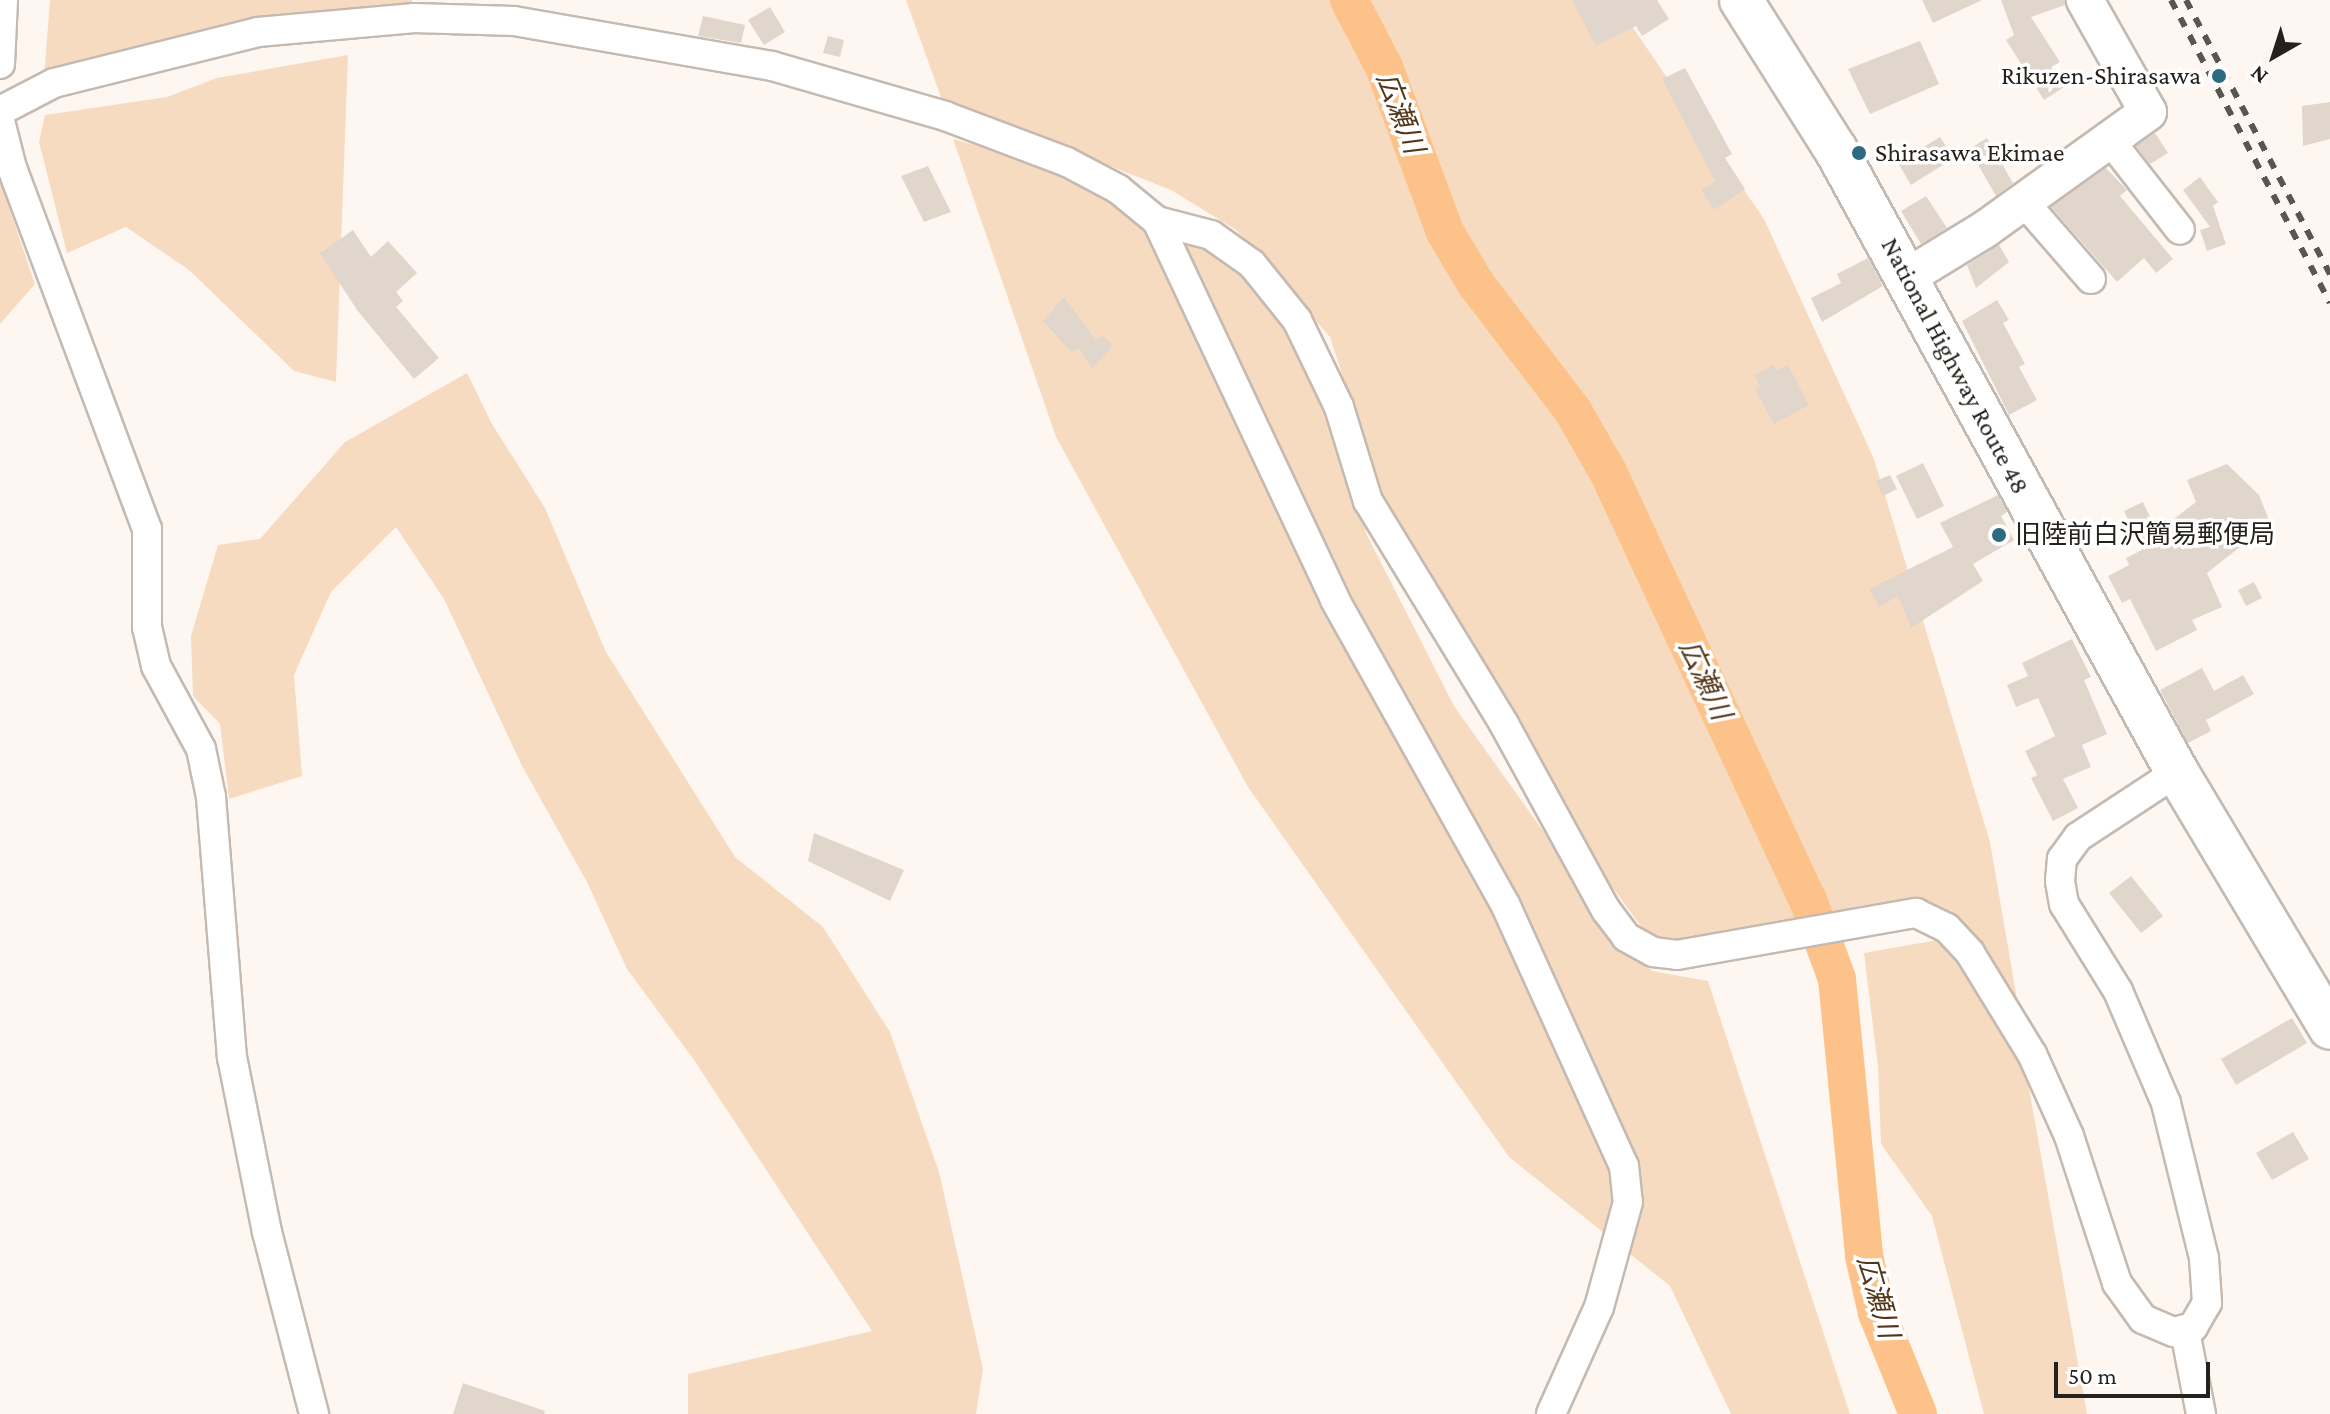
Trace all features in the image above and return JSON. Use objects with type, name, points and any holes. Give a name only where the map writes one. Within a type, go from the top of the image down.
[{"type":"highway","name":"National Highway Route 48","points":[[1741,0],[1836,150],[2177,772],[2330,1028]]},
{"type":"main road","points":[[1907,277],[2024,202],[2148,112],[2085,0]]},
{"type":"street","points":[[0,64],[3,0]]},
{"type":"street","points":[[0,111],[54,83],[258,32],[414,18],[514,21],[772,66],[945,116],[1067,162],[1118,189],[1157,221],[1335,600],[1505,904],[1624,1166],[1628,1202],[1599,1307],[1551,1414]]},
{"type":"street","points":[[0,121],[12,168],[147,529],[147,627],[156,666],[201,749],[211,797],[232,1057],[267,1232],[314,1414]]},
{"type":"street","points":[[2109,139],[2180,230]]},
{"type":"street","points":[[2024,202],[2091,279]]},
{"type":"street","points":[[1157,221],[1202,231],[1236,251],[1297,320],[1339,407],[1368,501],[1504,724],[1606,910],[1636,943],[1653,952],[1677,955],[1916,913],[1947,928],[1970,953],[2032,1054],[2069,1136],[2117,1283],[2153,1326],[2185,1331],[2198,1321],[2207,1303],[2204,1258],[2166,1103],[2118,991],[2064,904],[2060,881],[2062,859],[2078,837],[2177,772]]},
{"type":"street","points":[[2185,1331],[2201,1414]]},
{"type":"shaded area","points":[[50,0],[412,0],[415,25],[44,78]]},
{"type":"shaded area","points":[[906,0],[1614,0],[1764,219],[1874,459],[1990,842],[2020,1017],[1941,912],[1718,964],[1677,957],[1643,929],[1552,805],[1384,505],[1330,337],[1236,230],[1171,190],[942,100]]},
{"type":"shaded area","points":[[348,55],[336,382],[294,371],[189,270],[126,227],[67,253],[39,142],[45,115],[167,97],[217,78]]},
{"type":"shaded area","points":[[953,139],[1040,163],[1251,271],[1322,381],[1367,535],[1454,706],[1615,932],[1652,971],[1708,981],[1850,1414],[1731,1414],[1670,1286],[1509,1157],[1248,787],[1056,437]]},
{"type":"shaded area","points":[[0,181],[35,284],[0,324]]},
{"type":"shaded area","points":[[467,373],[492,424],[545,508],[606,652],[735,857],[823,927],[890,1032],[939,1172],[983,1369],[976,1414],[688,1414],[688,1374],[872,1331],[694,1060],[627,969],[587,882],[522,766],[444,599],[396,527],[331,592],[294,675],[302,776],[229,799],[220,724],[193,696],[191,636],[218,545],[260,539],[345,442]]},
{"type":"shaded area","points":[[1949,938],[2023,1054],[2087,1414],[1984,1414],[1932,1216],[1881,1144],[1878,1067],[1864,953]]},
{"type":"building","points":[[1572,0],[1657,0],[1669,19],[1642,36],[1636,26],[1596,46]]},
{"type":"building","points":[[1922,0],[1982,0],[1933,23]]},
{"type":"building","points":[[2001,0],[2064,0],[2065,5],[2031,17],[2060,62],[2051,67],[2064,87],[2044,100],[2006,40],[2014,35]]},
{"type":"building","points":[[770,7],[785,32],[764,45],[748,20]]},
{"type":"building","points":[[703,16],[745,25],[741,43],[698,36]]},
{"type":"building","points":[[828,36],[844,40],[840,57],[823,53]]},
{"type":"building","points":[[1920,41],[1939,84],[1870,114],[1848,69]]},
{"type":"building","points":[[1685,68],[1732,154],[1725,158],[1745,189],[1714,210],[1701,190],[1715,181],[1662,79]]},
{"type":"building","points":[[2330,102],[2330,139],[2303,146],[2302,106]]},
{"type":"building","points":[[2155,133],[2168,153],[2150,164],[2136,146]]},
{"type":"building","points":[[1940,137],[1954,158],[1911,185],[1898,163]]},
{"type":"building","points":[[1987,138],[2013,183],[1996,196],[1969,149]]},
{"type":"building","points":[[928,166],[951,212],[924,222],[901,176]]},
{"type":"building","points":[[2106,168],[2127,190],[2120,196],[2173,259],[2156,273],[2144,258],[2117,282],[2051,207]]},
{"type":"building","points":[[2200,177],[2218,202],[2213,206],[2226,244],[2207,251],[2200,230],[2210,227],[2183,190]]},
{"type":"building","points":[[1926,196],[1947,228],[1921,244],[1901,211]]},
{"type":"building","points":[[353,230],[371,257],[388,241],[417,273],[396,292],[403,301],[396,307],[439,358],[414,379],[357,310],[320,253]]},
{"type":"building","points":[[1999,245],[2009,262],[1976,288],[1967,265]]},
{"type":"building","points":[[1868,258],[1883,286],[1822,322],[1811,298],[1841,283],[1837,274]]},
{"type":"building","points":[[1064,297],[1096,340],[1103,335],[1113,346],[1092,368],[1079,348],[1071,352],[1043,321]]},
{"type":"building","points":[[1997,300],[2009,320],[2003,323],[2025,364],[2019,367],[2037,400],[2009,415],[1962,321]]},
{"type":"building","points":[[1774,365],[1777,370],[1788,365],[1809,405],[1774,424],[1755,389],[1760,386],[1754,375]]},
{"type":"building","points":[[1923,463],[1944,506],[1917,519],[1896,476]]},
{"type":"building","points":[[2227,464],[2259,495],[2273,530],[2245,543],[2207,573],[2222,607],[2192,620],[2197,630],[2156,651],[2130,599],[2122,603],[2108,576],[2129,565],[2126,558],[2142,550],[2124,511],[2143,502],[2157,532],[2196,502],[2187,480]]},
{"type":"building","points":[[1890,475],[1897,489],[1883,496],[1876,481]]},
{"type":"building","points":[[1998,495],[2007,512],[2001,516],[2014,540],[1973,564],[1983,581],[1911,628],[1898,596],[1879,607],[1869,589],[1953,547],[1940,523]]},
{"type":"building","points":[[2254,582],[2262,598],[2246,606],[2238,590]]},
{"type":"building","points":[[2072,639],[2091,677],[2084,680],[2107,734],[2082,745],[2091,767],[2063,779],[2078,808],[2053,821],[2031,778],[2037,775],[2025,751],[2055,736],[2038,698],[2016,707],[2007,685],[2028,676],[2022,663]]},
{"type":"building","points":[[2202,668],[2214,691],[2243,675],[2254,694],[2206,720],[2211,731],[2188,743],[2160,690]]},
{"type":"building","points":[[814,833],[904,870],[890,901],[808,861]]},
{"type":"building","points":[[2131,876],[2163,916],[2141,933],[2109,893]]},
{"type":"building","points":[[2292,1018],[2307,1043],[2236,1085],[2221,1059]]},
{"type":"building","points":[[2293,1132],[2309,1159],[2272,1180],[2256,1153]]},
{"type":"building","points":[[463,1383],[545,1411],[544,1414],[453,1414]]},
{"type":"waterway","name":"広瀬川","points":[[1349,0],[1384,67],[1445,232],[1476,284],[1573,411],[1608,472],[1808,900],[1837,979],[1864,1256],[1877,1313],[1918,1414]]},
{"type":"railway","points":[[2171,0],[2330,303]]},
{"type":"railway","points":[[2186,0],[2330,274]]},
{"type":"place","name":"Rikuzen-Shirasawa","points":[[2219,76]]},
{"type":"place","name":"Shirasawa Ekimae","points":[[1859,153]]},
{"type":"place","name":"旧陸前白沢簡易郵便局","points":[[1999,535]]}]
